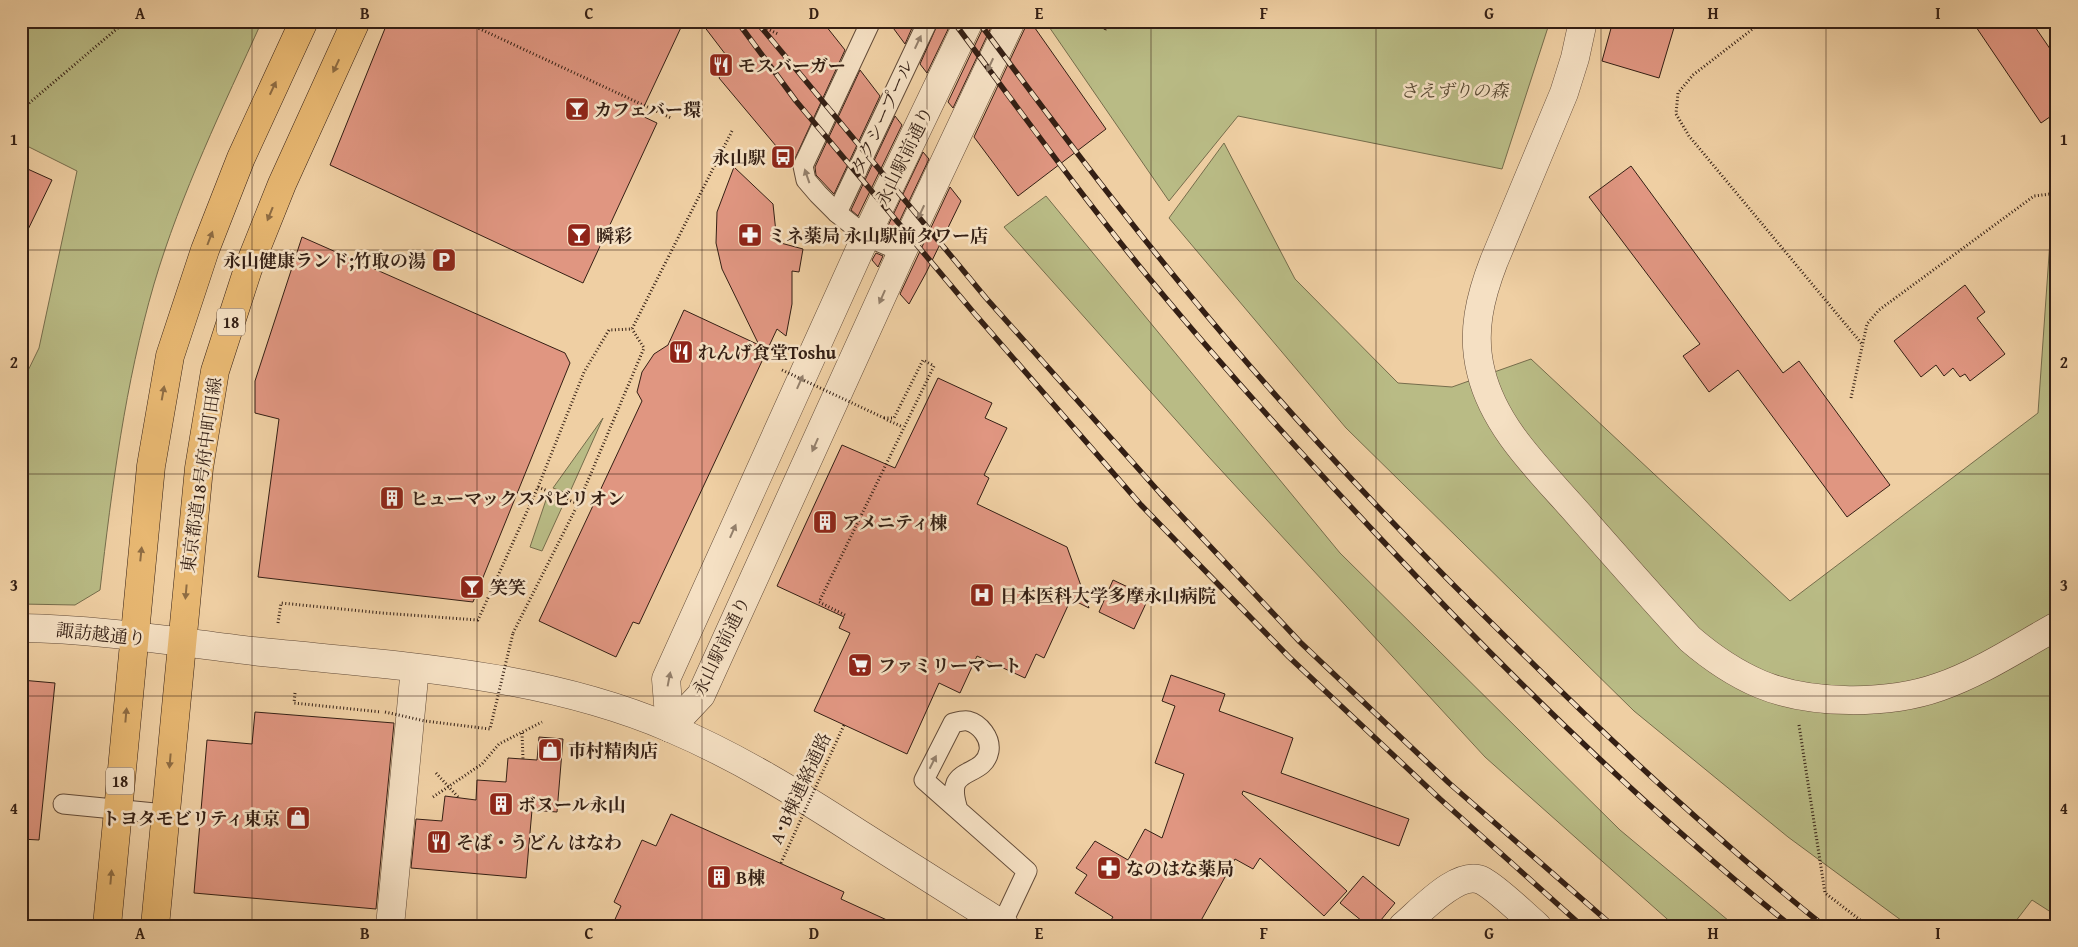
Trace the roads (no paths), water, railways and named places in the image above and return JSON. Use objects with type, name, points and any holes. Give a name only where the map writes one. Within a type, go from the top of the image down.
[{"type":"main road","name":"18","points":[[107,926],[133,637],[151,466],[170,356],[205,250],[242,158],[304,21]]},
{"type":"main road","name":"東京都道18号府中町田線","points":[[155,926],[199,468],[215,371],[248,269],[282,184],[356,21]]},
{"type":"street","name":"永山駅前通り","points":[[670,728],[666,679],[866,236],[969,21]]},
{"type":"street","name":"永山駅前通り","points":[[670,728],[701,695],[902,252],[1011,21]]},
{"type":"street","points":[[1583,21],[1575,58],[1564,93],[1484,286],[1479,308],[1476,334],[1483,379],[1494,410],[1518,446],[1690,639],[1712,657],[1738,674],[1761,685],[1794,695],[1881,700],[1939,687],[1967,675],[2057,626]]},
{"type":"street","points":[[747,500],[782,516]]},
{"type":"street","name":"諏訪越通り","points":[[21,628],[133,637],[416,668],[542,686],[598,702],[670,728],[747,764],[1004,925]]},
{"type":"street","points":[[390,926],[416,668]]},
{"type":"street","points":[[1403,926],[1456,882],[1468,878],[1482,881],[1537,926]]},
{"type":"lane","points":[[871,21],[803,166],[806,180],[837,213],[866,236],[902,252]]},
{"type":"lane","name":"タクシープール","points":[[837,213],[928,21]]},
{"type":"lane","points":[[958,810],[954,795],[956,783],[964,775],[975,771],[984,761],[989,750],[987,738],[981,728],[967,720],[953,723],[924,780],[1027,871],[1004,925]]},
{"type":"lane","points":[[63,804],[165,814]]},
{"type":"railway","points":[[737,21],[796,101],[974,313],[1141,505],[1289,657],[1440,799],[1582,926]]},
{"type":"railway","points":[[756,21],[986,298],[1160,493],[1300,642],[1449,783],[1613,926]]},
{"type":"railway","points":[[953,21],[1059,163],[1141,268],[1247,392],[1353,509],[1478,640],[1630,788],[1736,881],[1791,926]]},
{"type":"railway","points":[[978,21],[1079,156],[1157,255],[1306,430],[1391,521],[1596,725],[1707,828],[1824,926]]},
{"type":"place","name":"モスバーガー","points":[[721,65]]},
{"type":"place","name":"カフェバー環","points":[[577,109]]},
{"type":"place","name":"永山駅","points":[[783,157]]},
{"type":"place","name":"瞬彩","points":[[579,235]]},
{"type":"place","name":"ミネ薬局 永山駅前タワー店","points":[[750,235]]},
{"type":"place","name":"永山健康ランド;竹取の湯","points":[[444,260]]},
{"type":"place","name":"れんげ食堂Toshu","points":[[681,352]]},
{"type":"place","name":"ヒューマックスパビリオン","points":[[392,498]]},
{"type":"place","name":"アメニティ棟","points":[[825,522]]},
{"type":"place","name":"笑笑","points":[[472,587]]},
{"type":"place","name":"日本医科大学多摩永山病院","points":[[982,595]]},
{"type":"place","name":"ファミリーマート","points":[[860,665]]},
{"type":"place","name":"市村精肉店","points":[[550,750]]},
{"type":"place","name":"ボヌール永山","points":[[501,804]]},
{"type":"place","name":"トヨタモビリティ東京","points":[[298,818]]},
{"type":"place","name":"そば・うどん はなわ","points":[[439,842]]},
{"type":"place","name":"なのはな薬局","points":[[1109,868]]},
{"type":"place","name":"B棟","points":[[719,877]]},
{"type":"park label","name":"さえずりの森","points":[[1454,90]]}]
